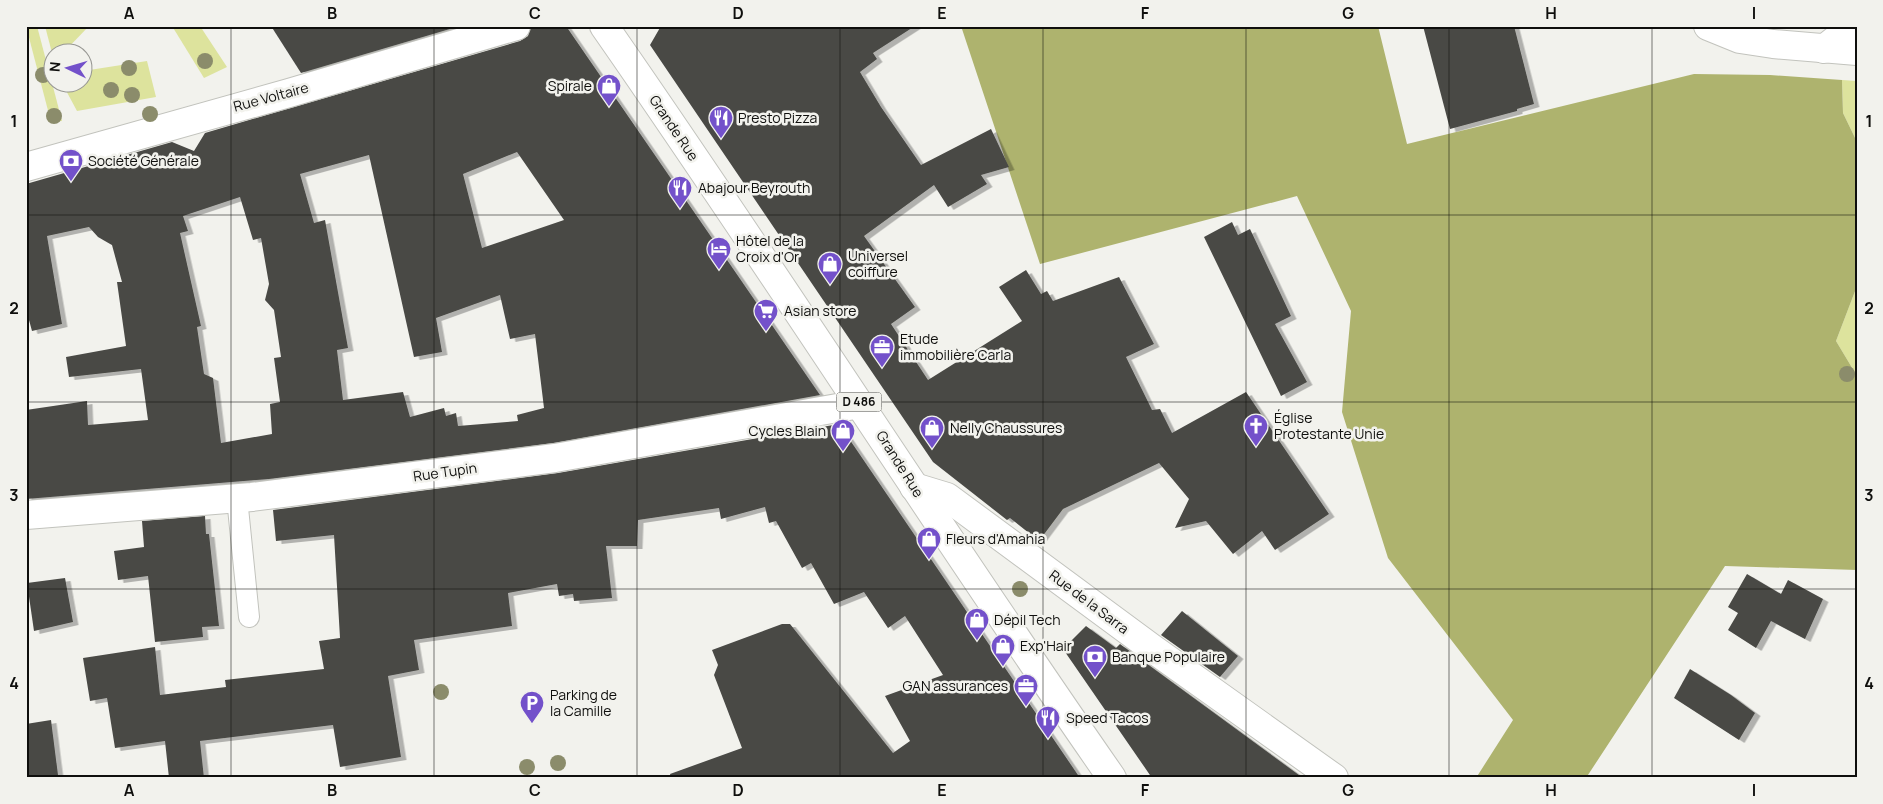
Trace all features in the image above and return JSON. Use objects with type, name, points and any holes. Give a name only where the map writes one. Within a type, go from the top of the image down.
[{"type":"street","name":"Rue Voltaire","points":[[26,167],[516,26]]},
{"type":"street","name":"Grande Rue","points":[[604,26],[860,404],[1011,632],[1112,778]]},
{"type":"street","points":[[1708,26],[1740,39],[1857,51]]},
{"type":"street","points":[[1824,49],[1854,26]]},
{"type":"street","name":"Rue Tupin","points":[[26,515],[237,498],[555,458],[860,404]]},
{"type":"street","name":"Rue de la Sarra","points":[[914,487],[947,497],[1153,649],[1334,778]]},
{"type":"lane","points":[[237,498],[249,617]]},
{"type":"green space","points":[[26,26],[37,26],[42,45],[42,87]]},
{"type":"green space","points":[[45,26],[89,26],[74,42],[49,42]]},
{"type":"green space","points":[[172,26],[200,26],[227,67],[204,78]]},
{"type":"green space","points":[[961,26],[1378,26],[1407,144],[1694,74],[1770,75],[1842,80],[1843,113],[1857,142],[1857,286],[1836,341],[1857,376],[1857,570],[1725,566],[1586,778],[1476,778],[1513,720],[1388,558],[1342,412],[1351,311],[1297,196],[1040,264]]},
{"type":"green space","points":[[147,61],[156,97],[77,111],[67,92],[92,92],[92,70]]},
{"type":"green space","points":[[1842,80],[1857,81],[1857,142],[1843,113]]},
{"type":"green space","points":[[43,92],[54,92],[62,121],[51,122]]},
{"type":"green space","points":[[1857,286],[1857,376],[1836,341]]},
{"type":"building","points":[[271,26],[460,26],[301,73]]},
{"type":"building","points":[[531,26],[566,26],[820,395],[553,443],[269,479],[26,499],[26,410],[87,401],[88,425],[148,420],[141,369],[69,377],[66,357],[126,346],[117,282],[122,282],[112,245],[98,237],[89,227],[47,236],[62,324],[32,331],[26,309],[26,184],[172,142],[194,151],[205,133],[520,41],[528,36]],"holes":[[[517,152],[564,220],[482,248],[463,174]],[[369,155],[414,357],[442,352],[436,318],[500,295],[510,339],[535,334],[544,408],[517,415],[518,421],[458,426],[456,413],[446,416],[444,408],[410,417],[403,392],[343,400],[337,350],[348,348],[325,220],[314,223],[300,174]],[[240,197],[253,240],[261,238],[269,284],[265,300],[274,310],[281,357],[274,358],[280,402],[270,404],[272,434],[221,443],[213,378],[204,374],[197,327],[201,326],[180,233],[188,231],[183,216]]]},
{"type":"building","points":[[661,26],[915,26],[873,53],[877,59],[860,72],[881,107],[921,165],[991,129],[1009,167],[981,175],[987,184],[948,207],[934,185],[864,236],[915,307],[891,324],[928,380],[1022,321],[999,287],[1026,270],[1041,294],[1047,291],[1053,301],[1119,277],[1154,344],[1126,357],[1152,410],[1160,409],[1172,433],[1246,392],[1329,514],[1275,550],[1262,531],[1233,554],[1206,521],[1175,528],[1189,499],[1159,463],[1063,509],[1039,541],[1010,518],[1007,520],[933,462],[650,45]]},
{"type":"building","points":[[1423,26],[1514,26],[1534,104],[1517,109],[1517,111],[1450,129]]},
{"type":"building","points":[[1232,222],[1238,235],[1250,229],[1291,316],[1275,324],[1307,382],[1281,396],[1204,237]]},
{"type":"building","points":[[839,424],[1080,778],[671,778],[670,774],[742,748],[714,675],[718,665],[712,650],[782,624],[790,624],[893,753],[910,741],[885,696],[943,675],[905,616],[888,628],[864,592],[834,604],[811,563],[802,568],[776,521],[769,523],[765,507],[721,519],[719,508],[638,520],[637,546],[606,546],[612,598],[574,601],[573,594],[559,596],[557,584],[508,593],[512,626],[414,640],[419,670],[388,676],[401,757],[340,767],[333,725],[200,741],[204,778],[169,778],[165,741],[115,748],[107,698],[90,701],[83,658],[155,647],[160,695],[226,687],[225,680],[324,669],[319,641],[340,638],[334,535],[276,541],[273,510],[558,473]]},
{"type":"building","points":[[205,516],[206,534],[209,534],[219,626],[202,627],[203,637],[155,642],[148,576],[118,580],[114,551],[144,547],[142,521]]},
{"type":"building","points":[[1747,574],[1781,594],[1788,580],[1823,599],[1805,639],[1771,621],[1756,648],[1728,630],[1738,613],[1728,607]]},
{"type":"building","points":[[65,578],[73,622],[34,631],[27,583]]},
{"type":"building","points":[[1182,611],[1238,656],[1220,677],[1161,635]]},
{"type":"building","points":[[1086,626],[1116,648],[1120,644],[1303,778],[1152,778],[1063,649]]},
{"type":"building","points":[[1690,669],[1755,713],[1739,740],[1674,698]]},
{"type":"building","points":[[51,720],[58,775],[26,778],[26,724]]},
{"type":"place","name":"Spirale","points":[[609,107]]},
{"type":"place","name":"Presto Pizza","points":[[721,139]]},
{"type":"place","name":"Société Générale","points":[[71,182]]},
{"type":"place","name":"Abajour Beyrouth","points":[[680,209]]},
{"type":"place","name":"Hôtel de la Croix d'Or","points":[[719,270]]},
{"type":"place","name":"Universel coiffure","points":[[830,285]]},
{"type":"place","name":"Asian store","points":[[766,332]]},
{"type":"place","name":"Etude immobilière Carla","points":[[882,368]]},
{"type":"place","name":"Église Protestante Unie","points":[[1256,447]]},
{"type":"place","name":"Nelly Chaussures","points":[[932,449]]},
{"type":"place","name":"Cycles Blain","points":[[843,452]]},
{"type":"place","name":"Fleurs d'Amahia","points":[[929,560]]},
{"type":"place","name":"Dépil Tech","points":[[977,641]]},
{"type":"place","name":"Exp'Hair","points":[[1003,667]]},
{"type":"place","name":"Banque Populaire","points":[[1095,678]]},
{"type":"place","name":"GAN assurances","points":[[1026,707]]},
{"type":"place","name":"Parking de la Camille","points":[[532,724]]},
{"type":"place","name":"Speed Tacos","points":[[1048,739]]}]
